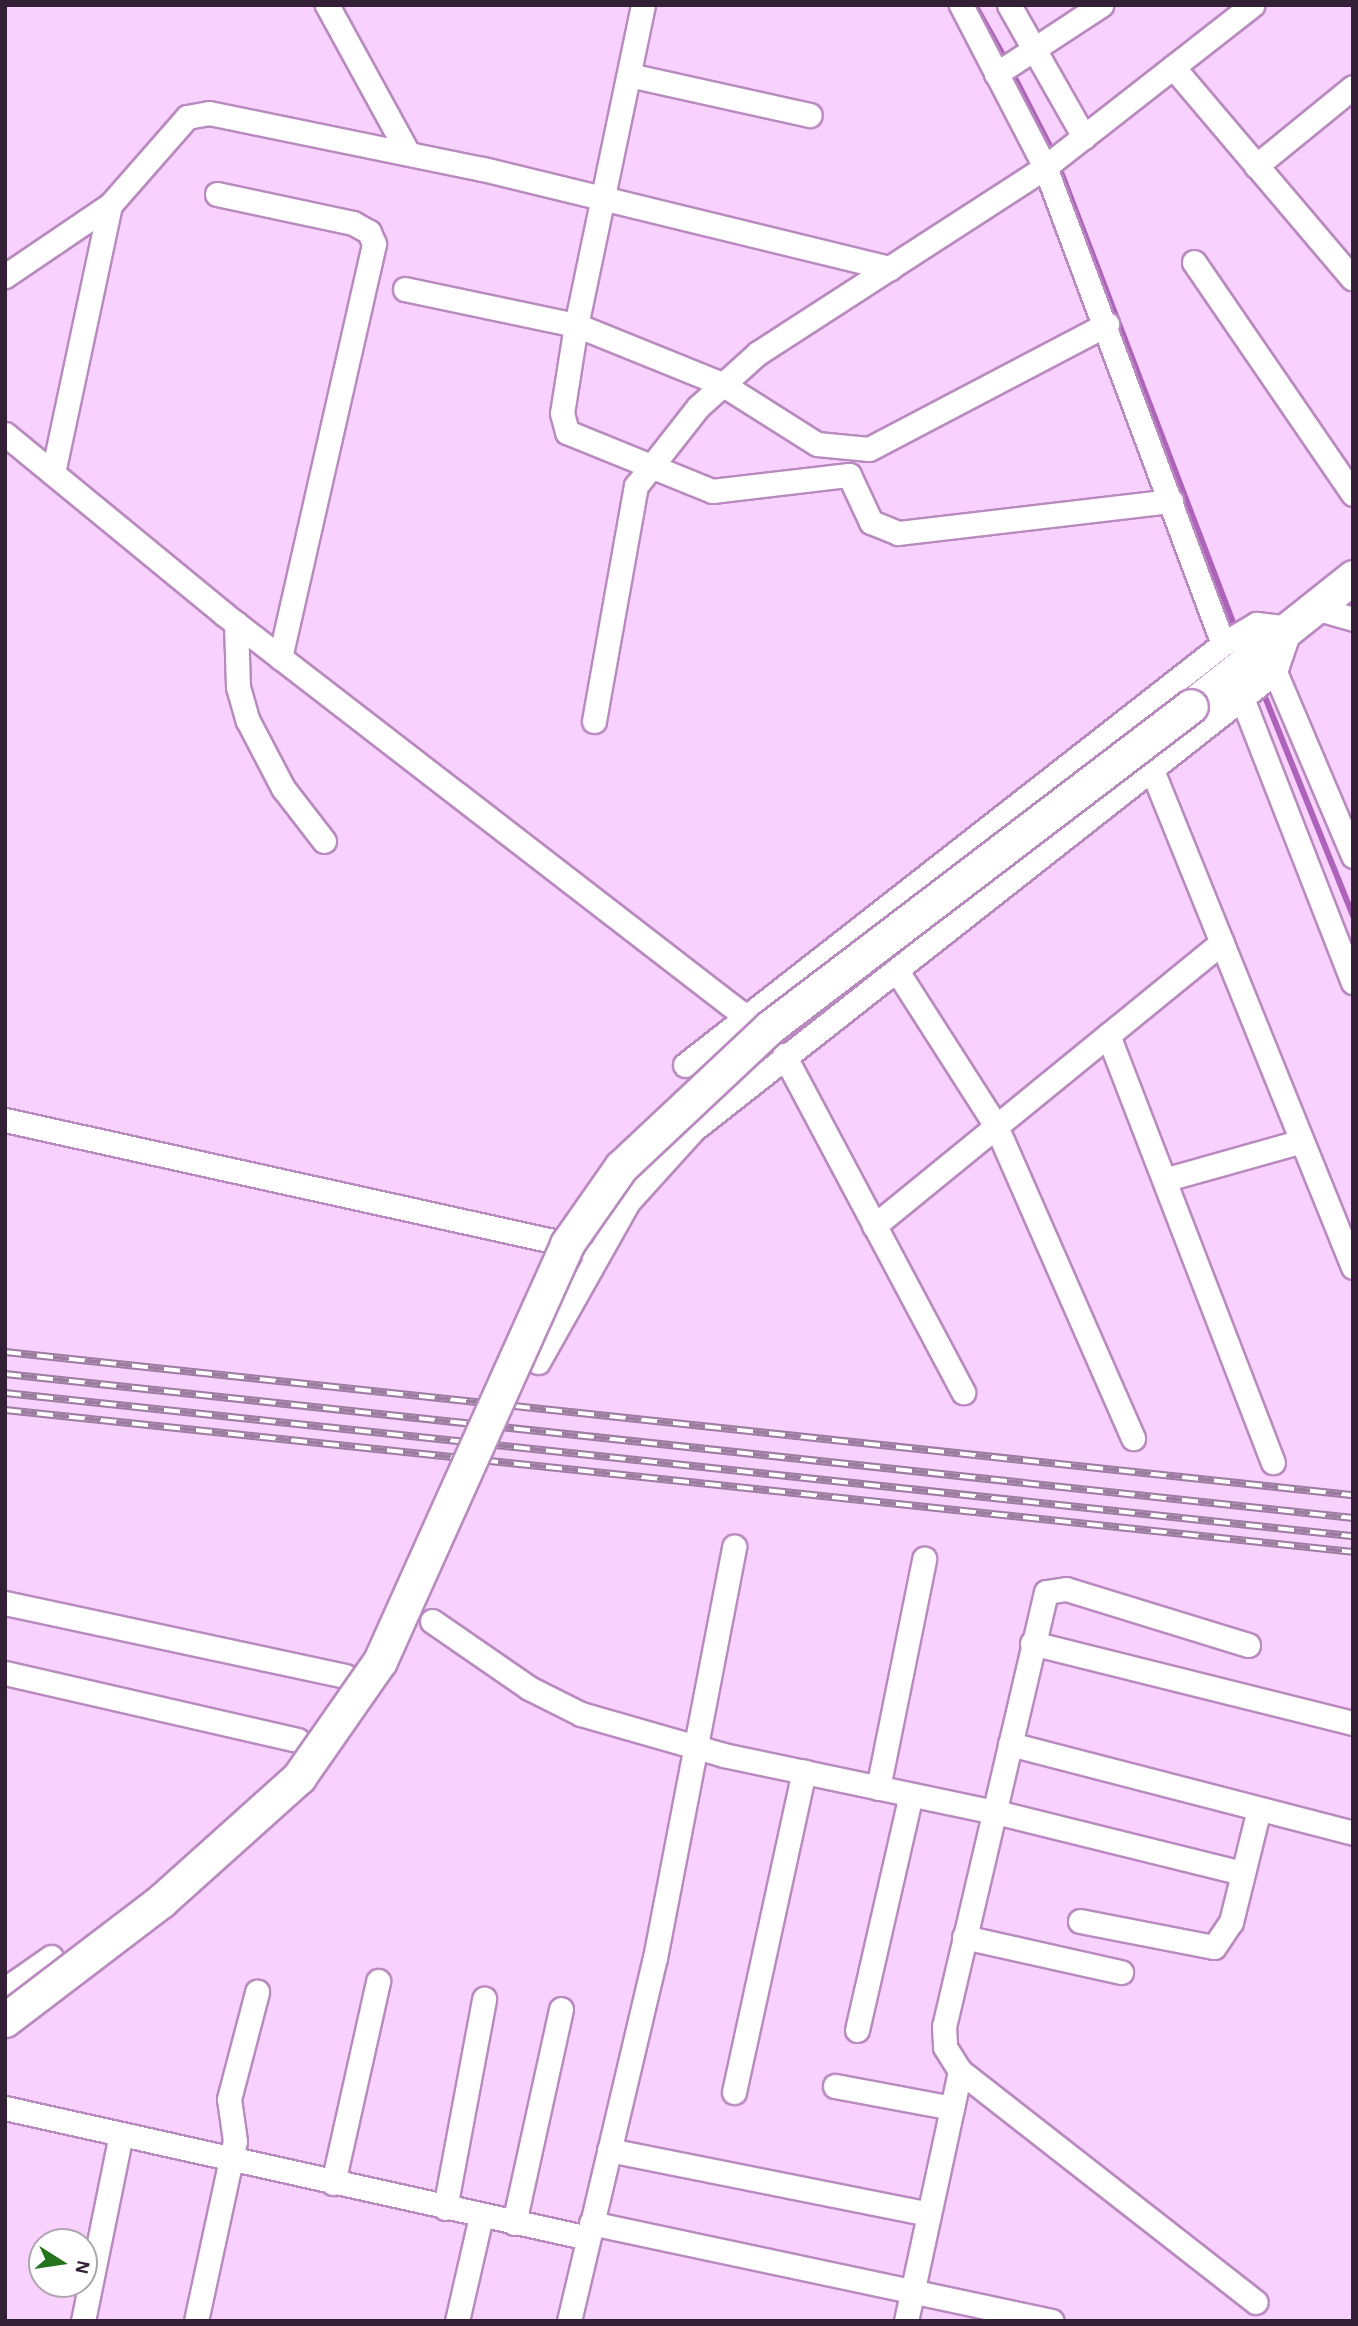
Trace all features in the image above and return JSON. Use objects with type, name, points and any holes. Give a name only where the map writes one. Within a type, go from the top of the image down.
[{"type":"street","points":[[327,5],[408,153]]},
{"type":"street","points":[[643,5],[576,325],[562,425],[574,439],[648,464],[712,491],[841,473],[855,481],[879,529],[912,535],[1171,501]]},
{"type":"street","points":[[961,5],[1076,143]]},
{"type":"street","points":[[1009,5],[1012,63],[1047,165],[1171,501],[1233,638]]},
{"type":"street","points":[[1012,63],[1101,5]]},
{"type":"street","points":[[594,721],[631,509],[648,464],[722,384],[890,268],[1047,165],[1172,67],[1238,9]]},
{"type":"street","points":[[1172,67],[1352,278]]},
{"type":"street","points":[[629,75],[810,115]]},
{"type":"street","points":[[1256,166],[1353,87]]},
{"type":"street","points":[[5,276],[110,205],[175,127],[197,113],[227,114],[408,153],[890,268]]},
{"type":"street","points":[[217,194],[353,223],[374,244],[280,657]]},
{"type":"street","points":[[53,473],[110,205]]},
{"type":"street","points":[[1194,262],[1353,494]]},
{"type":"street","points":[[405,289],[576,325],[722,384],[817,444],[869,449],[1107,324]]},
{"type":"street","points":[[5,434],[236,623],[746,1017]]},
{"type":"street","points":[[5,2020],[161,1901],[299,1777],[380,1661],[567,1244],[637,1150],[770,1027],[1191,706],[1353,577]]},
{"type":"street","points":[[538,1362],[597,1251],[628,1202],[693,1130],[784,1055],[897,971],[1259,684],[1302,618]]},
{"type":"street","points":[[685,1065],[1233,638],[1256,624],[1302,618],[1353,619]]},
{"type":"street","points":[[236,623],[238,687],[248,721],[283,788],[324,841]]},
{"type":"street","points":[[1259,684],[1353,856]]},
{"type":"street","points":[[1259,684],[1353,982]]},
{"type":"street","points":[[1152,770],[1302,1141],[1343,1214],[1353,1267]]},
{"type":"street","points":[[874,1226],[1222,942]]},
{"type":"street","points":[[897,971],[996,1126],[1133,1438]]},
{"type":"street","points":[[1108,1035],[1167,1179],[1273,1462]]},
{"type":"street","points":[[784,1055],[963,1392]]},
{"type":"street","points":[[5,1120],[597,1251]]},
{"type":"street","points":[[1167,1179],[1302,1141]]},
{"type":"street","points":[[569,2321],[698,1748],[734,1547]]},
{"type":"street","points":[[878,1788],[925,1559]]},
{"type":"street","points":[[1248,1645],[1059,1588],[1042,1600],[944,2026],[944,2047],[960,2071],[1256,2302]]},
{"type":"street","points":[[5,1603],[345,1676]]},
{"type":"street","points":[[432,1620],[529,1688],[581,1714],[698,1748],[993,1812],[1243,1873]]},
{"type":"street","points":[[1032,1643],[1353,1723]]},
{"type":"street","points":[[5,1673],[297,1740]]},
{"type":"street","points":[[1010,1744],[1353,1833]]},
{"type":"street","points":[[734,2092],[804,1772]]},
{"type":"street","points":[[857,2030],[911,1795]]},
{"type":"street","points":[[1080,1921],[1214,1947],[1231,1922],[1259,1809]]},
{"type":"street","points":[[964,1937],[1121,1972]]},
{"type":"street","points":[[9,1983],[51,1957]]},
{"type":"street","points":[[333,2183],[378,1981]]},
{"type":"street","points":[[196,2321],[232,2160],[236,2132],[228,2109],[257,1992]]},
{"type":"street","points":[[445,2208],[484,1999]]},
{"type":"street","points":[[514,2223],[561,2009]]},
{"type":"street","points":[[906,2321],[960,2071]]},
{"type":"street","points":[[835,2086],[952,2108]]},
{"type":"street","points":[[5,2108],[514,2223],[590,2231],[913,2291],[1052,2321]]},
{"type":"street","points":[[83,2321],[121,2135]]},
{"type":"street","points":[[609,2150],[929,2214]]},
{"type":"street","points":[[457,2321],[481,2216]]},
{"type":"waterway","points":[[975,5],[1006,60]]},
{"type":"waterway","points":[[1011,70],[1054,154]]},
{"type":"waterway","points":[[1058,164],[1236,631]]},
{"type":"waterway","points":[[1261,687],[1353,916]]},
{"type":"railway","points":[[5,1352],[1353,1495]]},
{"type":"railway","points":[[5,1374],[1353,1518]]},
{"type":"railway","points":[[5,1393],[1353,1536]]},
{"type":"railway","points":[[5,1410],[1353,1552]]}]
